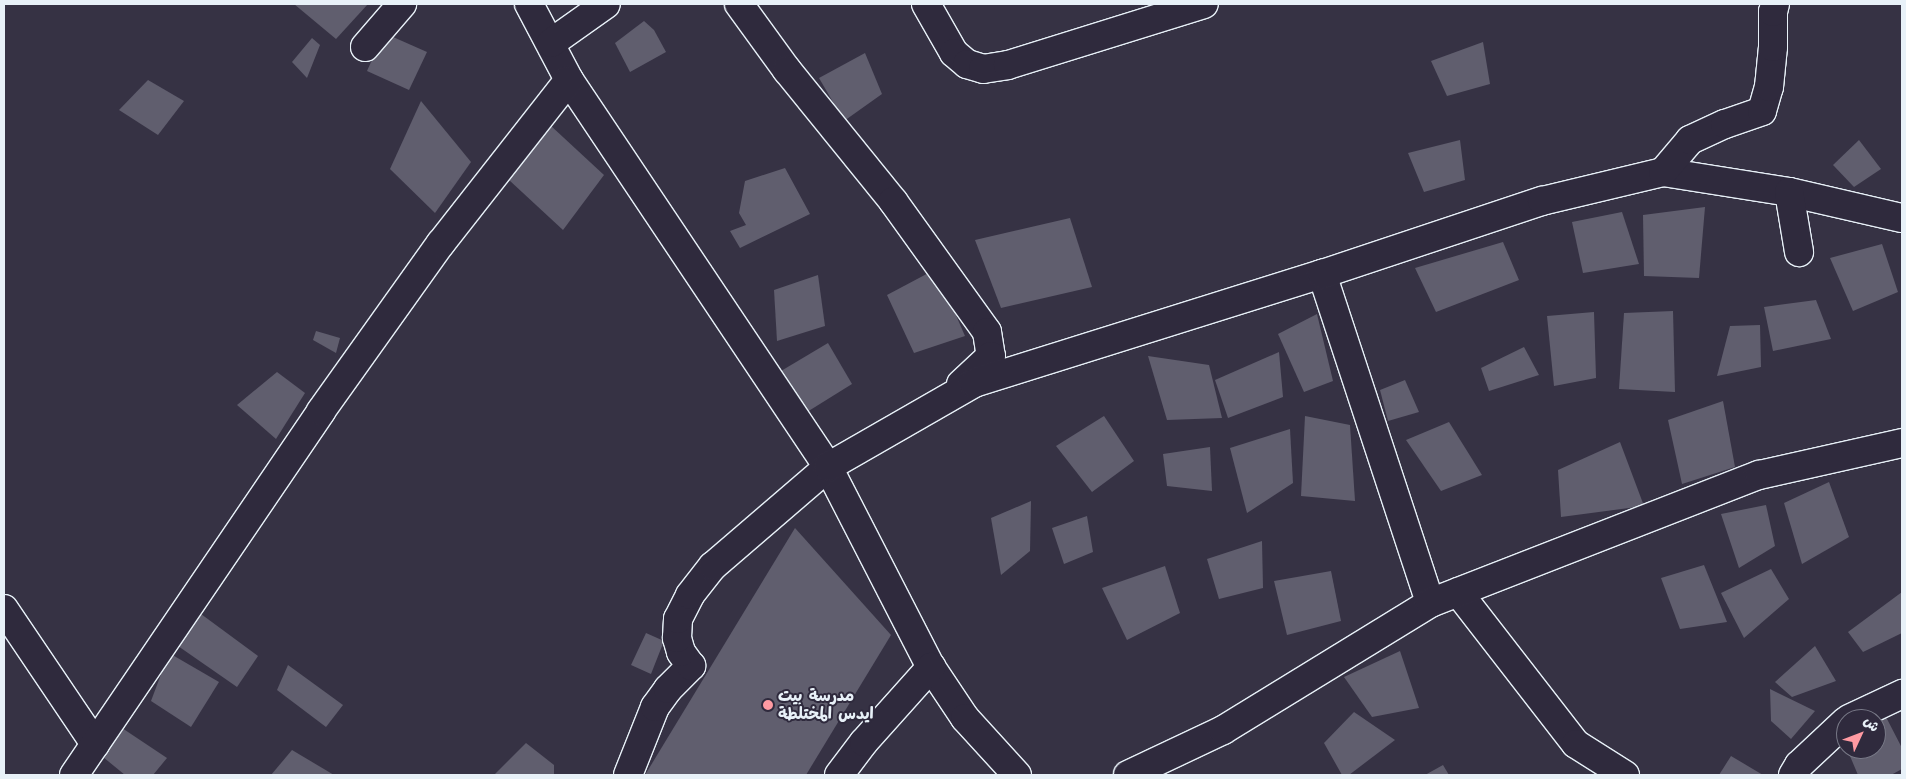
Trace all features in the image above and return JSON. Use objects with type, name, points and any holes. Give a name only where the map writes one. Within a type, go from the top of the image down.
[{"type":"street","points":[[365,47],[402,4]]},
{"type":"street","points":[[529,4],[569,80],[828,467],[931,667],[966,718],[1017,775]]},
{"type":"street","points":[[551,43],[606,4]]},
{"type":"street","points":[[740,4],[787,70],[893,201],[986,332],[991,356],[961,384],[974,383]]},
{"type":"street","points":[[926,4],[954,53],[967,64],[983,68],[1008,65],[1204,4]]},
{"type":"street","points":[[1663,172],[1690,140],[1725,124],[1762,111],[1770,87],[1773,12],[1775,4]]},
{"type":"street","points":[[74,775],[321,411],[442,242],[569,80]]},
{"type":"street","points":[[628,775],[654,707],[668,689],[691,666],[681,652],[677,638],[678,619],[690,595],[713,566],[828,467],[974,383],[1322,274],[1542,201],[1663,172],[1789,192],[1902,218]]},
{"type":"street","points":[[1789,192],[1799,252]]},
{"type":"street","points":[[1322,274],[1430,603]]},
{"type":"street","points":[[1128,775],[1223,730],[1430,603],[1759,475],[1902,443]]},
{"type":"street","points":[[1458,592],[1576,744],[1625,775]]},
{"type":"street","points":[[4,609],[96,744]]},
{"type":"street","points":[[839,775],[864,742],[931,667]]},
{"type":"street","points":[[1870,709],[1902,694]]},
{"type":"street","points":[[1793,775],[1799,765],[1836,730]]},
{"type":"building","points":[[294,4],[368,4],[336,39]]},
{"type":"building","points":[[644,21],[654,30],[666,52],[630,72],[615,43]]},
{"type":"building","points":[[384,33],[427,52],[409,90],[367,71]]},
{"type":"building","points":[[312,38],[320,45],[307,78],[292,62]]},
{"type":"building","points":[[1483,42],[1490,84],[1447,96],[1431,61]]},
{"type":"building","points":[[865,53],[882,94],[844,121],[819,78]]},
{"type":"building","points":[[148,80],[184,101],[158,135],[119,110]]},
{"type":"building","points":[[421,101],[471,162],[435,213],[390,169]]},
{"type":"building","points":[[550,125],[604,175],[563,230],[509,180]]},
{"type":"building","points":[[1460,140],[1465,180],[1424,192],[1408,153]]},
{"type":"building","points":[[1859,140],[1881,169],[1854,187],[1833,165]]},
{"type":"building","points":[[785,168],[810,214],[740,248],[730,231],[746,225],[739,213],[745,181]]},
{"type":"building","points":[[1705,207],[1699,278],[1644,276],[1643,215]]},
{"type":"building","points":[[1622,212],[1639,264],[1583,273],[1572,222]]},
{"type":"building","points":[[1070,218],[1092,287],[1001,308],[975,240]]},
{"type":"building","points":[[1503,242],[1519,280],[1436,312],[1415,268]]},
{"type":"building","points":[[1882,244],[1898,292],[1853,311],[1830,258]]},
{"type":"building","points":[[936,269],[965,336],[914,353],[887,295]]},
{"type":"building","points":[[818,275],[825,326],[777,341],[774,290]]},
{"type":"building","points":[[1816,300],[1831,339],[1773,351],[1764,307]]},
{"type":"building","points":[[1673,311],[1675,392],[1619,389],[1624,313]]},
{"type":"building","points":[[1594,312],[1596,378],[1554,386],[1547,316]]},
{"type":"building","points":[[1317,314],[1333,381],[1304,392],[1278,334]]},
{"type":"building","points":[[1760,325],[1761,367],[1717,376],[1730,326]]},
{"type":"building","points":[[316,331],[340,338],[336,353],[313,340]]},
{"type":"building","points":[[828,343],[852,384],[807,412],[781,371]]},
{"type":"building","points":[[1524,347],[1539,375],[1489,391],[1481,368]]},
{"type":"building","points":[[1279,352],[1283,397],[1228,418],[1215,380]]},
{"type":"building","points":[[1148,356],[1209,365],[1222,418],[1167,420]]},
{"type":"building","points":[[277,372],[305,393],[276,439],[237,405]]},
{"type":"building","points":[[1405,380],[1419,412],[1388,421],[1380,390]]},
{"type":"building","points":[[1723,401],[1735,467],[1682,484],[1668,420]]},
{"type":"building","points":[[1104,416],[1134,461],[1092,492],[1056,446]]},
{"type":"building","points":[[1305,416],[1350,425],[1355,501],[1301,496]]},
{"type":"building","points":[[1449,422],[1482,475],[1441,491],[1406,440]]},
{"type":"building","points":[[1290,429],[1293,483],[1247,513],[1230,448]]},
{"type":"building","points":[[1620,442],[1644,506],[1561,517],[1558,470]]},
{"type":"building","points":[[1210,447],[1212,491],[1167,486],[1163,454]]},
{"type":"building","points":[[1829,482],[1849,537],[1802,564],[1784,503]]},
{"type":"building","points":[[1031,501],[1030,551],[1001,575],[991,518]]},
{"type":"building","points":[[1766,505],[1775,546],[1739,568],[1721,514]]},
{"type":"building","points":[[1087,516],[1093,552],[1064,564],[1052,528]]},
{"type":"building","name":"مدرسة بيت ايدس المختلطة","points":[[795,528],[891,635],[806,775],[645,775]]},
{"type":"building","points":[[1262,541],[1263,588],[1219,599],[1207,559]]},
{"type":"building","points":[[1704,565],[1727,622],[1680,629],[1661,578]]},
{"type":"building","points":[[1165,566],[1180,613],[1127,640],[1102,588]]},
{"type":"building","points":[[1771,569],[1789,599],[1744,638],[1721,593]]},
{"type":"building","points":[[1331,571],[1341,621],[1287,635],[1274,581]]},
{"type":"building","points":[[1902,592],[1902,633],[1863,652],[1848,632]]},
{"type":"building","points":[[201,614],[258,656],[237,687],[178,646]]},
{"type":"building","points":[[646,633],[664,641],[651,674],[631,665]]},
{"type":"building","points":[[1815,646],[1836,681],[1792,697],[1775,682]]},
{"type":"building","points":[[1400,651],[1419,708],[1372,717],[1344,677]]},
{"type":"building","points":[[169,653],[219,682],[191,727],[151,701]]},
{"type":"building","points":[[288,665],[343,705],[326,727],[277,690]]},
{"type":"building","points":[[1770,689],[1815,711],[1791,739],[1771,721]]},
{"type":"building","points":[[1354,712],[1395,740],[1349,775],[1342,775],[1324,743]]},
{"type":"building","points":[[1886,717],[1902,748],[1902,769],[1891,775],[1858,775],[1851,759],[1886,759]]},
{"type":"building","points":[[122,728],[167,758],[153,775],[125,775],[103,757]]},
{"type":"building","points":[[526,743],[554,765],[554,775],[494,775]]},
{"type":"building","points":[[292,750],[334,775],[271,775]]},
{"type":"building","points":[[1731,756],[1763,775],[1719,775]]},
{"type":"building","points":[[1443,765],[1449,775],[1425,775]]},
{"type":"place","name":"مدرسة بيت ايدس المختلطة","points":[[768,705]]}]
